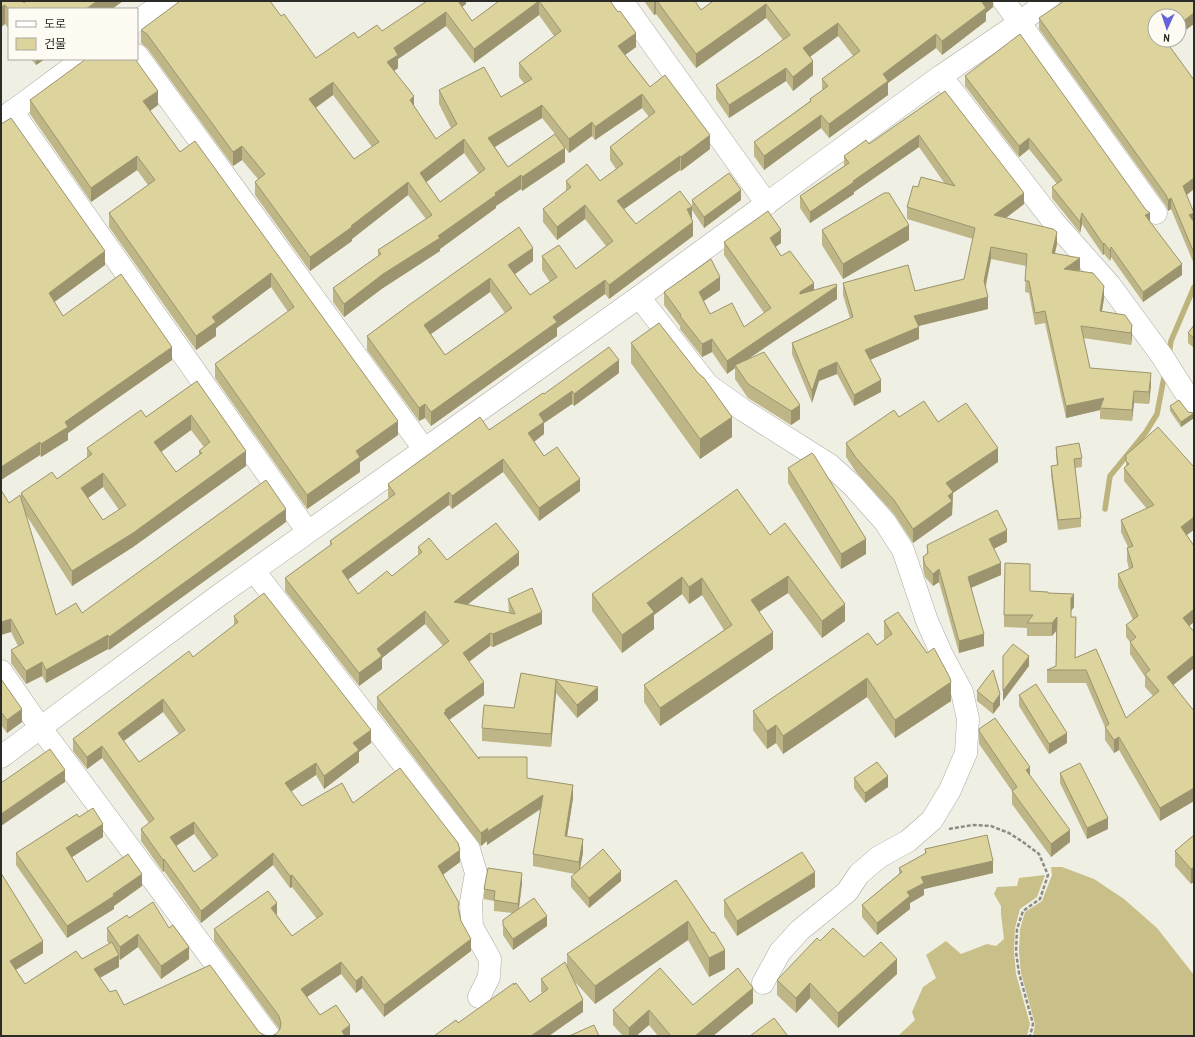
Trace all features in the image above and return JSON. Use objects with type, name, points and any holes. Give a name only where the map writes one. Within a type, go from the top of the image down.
[{"type":"street","points":[[138,20],[167,1]]},
{"type":"street","points":[[622,1],[767,204]]},
{"type":"street","points":[[1004,1],[1156,213]]},
{"type":"street","points":[[1,757],[308,532],[639,297],[941,76],[1048,1]]},
{"type":"street","points":[[138,55],[424,449]]},
{"type":"street","points":[[82,60],[7,116],[308,532]]},
{"type":"street","points":[[941,76],[1053,221],[1110,285],[1162,356],[1193,402]]},
{"type":"street","points":[[639,297],[708,385],[743,410],[830,465],[853,486],[885,522],[903,550],[927,621],[942,655],[962,692],[968,719],[966,753],[950,790],[932,820],[908,841],[879,857],[859,874],[847,892],[800,930],[780,952],[763,983]]},
{"type":"street","points":[[254,571],[469,849],[476,873],[472,902],[472,927],[490,959],[489,977],[479,997]]},
{"type":"street","points":[[1,671],[40,727],[269,1036]]},
{"type":"path","points":[[948,830],[973,825],[991,826],[1009,833],[1039,854],[1048,875],[1040,899],[1022,910],[1017,929],[1016,952],[1019,973],[1033,1024],[1030,1036]]},
{"type":"shaded area","points":[[1051,867],[1062,867],[1094,879],[1124,899],[1157,928],[1194,975],[1194,1036],[1033,1036],[1035,1024],[1021,973],[1019,952],[1020,929],[1025,912],[1042,901],[1052,875]]},
{"type":"shaded area","points":[[1045,875],[1037,897],[1020,909],[1015,928],[1014,952],[1016,974],[1030,1024],[1027,1036],[898,1036],[915,1020],[912,1012],[923,987],[936,978],[926,955],[946,941],[961,954],[987,944],[996,946],[1004,939],[1001,906],[994,894],[997,887],[1017,886],[1019,878]]},
{"type":"building","points":[[1,1],[23,1],[24,3],[26,1],[97,1],[87,8],[8,9],[5,5],[1,7]]},
{"type":"building","points":[[180,1],[270,1],[281,16],[284,14],[316,58],[354,32],[358,38],[377,25],[382,31],[427,1],[458,1],[472,21],[499,1],[539,1],[610,1],[618,12],[620,11],[636,33],[618,46],[650,87],[665,75],[710,135],[617,201],[636,224],[680,191],[692,207],[687,209],[693,222],[609,285],[605,280],[553,317],[557,322],[431,412],[425,404],[419,408],[367,336],[519,227],[533,248],[508,265],[530,295],[557,277],[542,256],[559,245],[576,269],[613,241],[585,205],[557,227],[543,209],[571,187],[566,181],[587,164],[600,181],[623,164],[610,147],[655,112],[642,94],[595,127],[592,122],[569,139],[542,105],[488,138],[508,167],[555,134],[565,148],[495,193],[496,195],[438,236],[440,238],[383,274],[344,304],[333,288],[381,254],[378,250],[432,215],[408,182],[351,226],[352,227],[310,257],[255,182],[265,174],[242,146],[233,152],[147,34],[141,30]],"holes":[[[539,1],[561,31],[519,63],[532,79],[501,97],[484,67],[439,90],[457,124],[436,139],[410,100],[414,96],[387,62],[398,55],[394,48],[446,12],[474,49]],[[333,82],[379,142],[354,159],[309,99]],[[464,139],[485,169],[440,202],[420,173]],[[490,278],[512,308],[445,355],[424,325]]]},
{"type":"building","points":[[657,1],[695,1],[701,10],[713,1],[983,1],[982,2],[986,8],[942,41],[936,34],[883,74],[888,81],[829,124],[821,115],[764,156],[754,142],[811,101],[810,99],[828,86],[822,79],[860,51],[838,23],[803,48],[813,61],[793,77],[786,68],[729,105],[716,85],[790,35],[766,4],[696,54]]},
{"type":"building","points":[[1064,1],[1194,1],[1194,13],[1187,18],[1187,8],[1147,8],[1147,48],[1171,48],[1194,80],[1194,178],[1183,186],[1194,213],[1189,215],[1194,222],[1194,253],[1171,198],[1168,200],[1166,195],[1039,18]]},
{"type":"building","points":[[1020,34],[1146,210],[1150,213],[1145,215],[1182,264],[1143,292],[1111,247],[1110,251],[1104,243],[1103,244],[1082,213],[1080,222],[1052,187],[1062,180],[1029,138],[1019,146],[965,76]]},
{"type":"building","points":[[85,60],[136,60],[158,91],[143,101],[180,152],[195,141],[398,421],[356,451],[360,457],[307,495],[215,364],[294,307],[271,273],[212,317],[216,322],[196,336],[109,213],[155,180],[137,156],[91,188],[30,100]]},
{"type":"building","points":[[945,91],[1024,193],[994,215],[1053,229],[1057,232],[1052,253],[1080,258],[1064,269],[1093,273],[1104,286],[1100,311],[1125,315],[1132,325],[1131,333],[1081,326],[1090,368],[1151,373],[1149,392],[1134,391],[1132,410],[1100,408],[1104,398],[1066,406],[1045,311],[1035,313],[1029,281],[1025,281],[1027,254],[991,247],[984,281],[988,297],[914,316],[919,327],[865,350],[881,380],[854,395],[837,362],[819,370],[812,391],[792,343],[853,317],[843,283],[908,265],[915,291],[964,279],[975,228],[907,207],[913,186],[918,187],[921,177],[955,186],[919,135],[810,212],[800,196],[849,163],[844,156],[866,140],[869,144]]},
{"type":"building","points":[[11,118],[105,251],[49,293],[63,316],[121,274],[172,347],[65,422],[68,427],[41,444],[40,442],[1,467],[1,124]]},
{"type":"building","points":[[729,173],[741,190],[704,217],[692,200]]},
{"type":"building","points":[[884,193],[889,193],[909,225],[843,264],[822,230]]},
{"type":"building","points":[[768,211],[781,230],[770,238],[781,256],[790,251],[814,283],[800,292],[800,294],[836,284],[837,286],[727,361],[712,339],[702,344],[680,316],[681,315],[664,292],[711,259],[720,277],[699,292],[710,314],[732,303],[744,327],[771,308],[724,242]]},
{"type":"building","points":[[659,323],[698,373],[704,378],[732,417],[700,439],[631,343]]},
{"type":"building","points":[[1194,325],[1194,338],[1188,333]]},
{"type":"building","points":[[609,347],[619,360],[574,394],[572,391],[539,414],[544,422],[528,433],[544,456],[557,447],[580,479],[539,508],[503,459],[452,496],[449,492],[342,571],[358,594],[387,571],[392,576],[422,552],[418,547],[429,538],[447,560],[496,523],[519,552],[454,602],[515,614],[508,599],[532,588],[542,612],[493,634],[490,633],[463,653],[484,682],[445,710],[446,711],[444,713],[479,759],[479,757],[527,757],[527,778],[573,785],[565,836],[583,839],[579,862],[533,854],[543,795],[487,832],[488,828],[481,833],[377,697],[449,641],[425,611],[377,649],[382,656],[359,673],[285,578],[332,544],[330,541],[395,494],[388,484],[480,417],[489,430],[543,393],[544,394]]},
{"type":"building","points":[[764,352],[800,405],[791,411],[748,384],[735,365]]},
{"type":"building","points":[[197,381],[246,451],[133,533],[72,571],[21,493],[52,472],[57,479],[92,454],[87,448],[141,410],[146,417]],"holes":[[[191,415],[210,442],[199,451],[202,453],[176,472],[154,442]],[[103,473],[126,505],[103,520],[81,488]]]},
{"type":"building","points":[[1179,400],[1188,412],[1194,413],[1181,422],[1170,406]]},
{"type":"building","points":[[924,401],[938,422],[966,403],[998,448],[946,483],[953,492],[948,496],[952,501],[913,529],[894,500],[856,458],[846,443],[894,410],[899,417]]},
{"type":"building","points":[[1158,427],[1194,467],[1194,517],[1181,527],[1194,546],[1194,609],[1183,618],[1194,632],[1194,655],[1167,677],[1194,711],[1194,788],[1160,808],[1119,737],[1114,740],[1105,727],[1109,724],[1086,670],[1047,670],[1056,666],[1057,617],[1052,623],[1027,623],[1033,615],[1004,615],[1005,563],[1030,564],[1030,591],[1074,594],[1071,598],[1071,617],[1076,617],[1075,658],[1096,649],[1126,718],[1159,691],[1145,674],[1150,670],[1130,642],[1136,637],[1126,625],[1138,616],[1118,574],[1133,567],[1127,548],[1133,546],[1121,520],[1154,505],[1124,468],[1129,464],[1126,461],[1126,455]]},
{"type":"building","points":[[1079,443],[1082,458],[1074,459],[1081,518],[1058,520],[1051,466],[1058,465],[1056,447]]},
{"type":"building","points":[[812,453],[866,539],[841,554],[788,468]]},
{"type":"building","points":[[266,480],[286,509],[109,637],[108,635],[46,670],[42,662],[26,671],[11,650],[24,643],[11,619],[1,622],[1,490],[9,503],[20,495],[56,615],[76,603],[82,613]]},
{"type":"building","points":[[737,489],[770,535],[785,523],[845,604],[822,621],[788,576],[751,600],[773,632],[660,708],[644,685],[732,625],[702,578],[689,587],[682,577],[647,603],[654,612],[622,635],[592,594]]},
{"type":"building","points":[[997,510],[1007,530],[989,539],[1001,563],[968,577],[984,634],[959,641],[939,569],[933,574],[925,565],[923,557],[928,553],[927,545]]},
{"type":"building","points":[[264,593],[371,730],[353,743],[359,750],[324,776],[316,763],[285,783],[302,806],[342,783],[353,803],[400,768],[458,843],[460,850],[438,866],[459,903],[458,907],[461,921],[471,939],[384,1005],[362,976],[356,981],[341,962],[301,989],[320,1015],[336,1005],[350,1025],[342,1031],[345,1036],[271,1036],[276,1034],[280,1029],[281,1023],[279,1016],[214,929],[268,891],[277,903],[271,908],[292,936],[323,914],[292,875],[290,876],[273,853],[201,911],[141,829],[154,819],[102,746],[87,757],[73,739],[189,651],[193,657],[238,622],[234,616]],"holes":[[[163,699],[185,730],[139,762],[118,733]],[[194,822],[218,855],[194,872],[170,837]]]},
{"type":"building","points":[[898,612],[927,653],[934,648],[951,682],[895,720],[867,678],[783,736],[776,725],[767,731],[753,711],[868,633],[877,645],[892,634],[884,621]]},
{"type":"building","points":[[1013,644],[1029,656],[1003,691],[1003,656]]},
{"type":"building","points":[[993,670],[1000,694],[993,704],[977,691]]},
{"type":"building","points":[[521,673],[598,687],[577,705],[556,680],[551,734],[482,728],[484,705],[514,708]]},
{"type":"building","points":[[1,679],[22,709],[7,720],[1,712]]},
{"type":"building","points":[[1036,684],[1067,733],[1049,744],[1019,695]]},
{"type":"building","points":[[995,718],[1030,767],[1026,770],[1070,830],[1051,844],[1012,791],[1017,787],[979,731],[979,729]]},
{"type":"building","points":[[50,749],[65,770],[1,814],[1,783]]},
{"type":"building","points":[[877,762],[888,776],[865,793],[854,778]]},
{"type":"building","points":[[1080,763],[1108,818],[1087,828],[1060,773]]},
{"type":"building","points":[[93,808],[103,824],[66,848],[87,882],[128,854],[142,874],[113,894],[114,896],[67,926],[16,853],[77,814],[79,817]]},
{"type":"building","points":[[987,835],[993,861],[921,877],[924,883],[907,892],[910,896],[877,923],[862,905],[902,872],[899,868],[926,853],[925,849]]},
{"type":"building","points":[[1194,835],[1194,867],[1191,869],[1175,851]]},
{"type":"building","points":[[603,849],[621,871],[589,898],[571,877]]},
{"type":"building","points":[[802,852],[815,872],[737,921],[724,900]]},
{"type":"building","points":[[488,868],[522,873],[518,904],[494,900],[495,891],[484,889]]},
{"type":"building","points":[[1,873],[43,941],[10,961],[25,984],[76,951],[82,959],[112,942],[119,955],[94,969],[110,992],[116,990],[124,1005],[210,965],[259,1032],[269,1036],[1,1036]]},
{"type":"building","points":[[676,880],[712,933],[714,932],[725,950],[709,958],[688,921],[595,986],[567,954]]},
{"type":"building","points":[[534,898],[547,916],[513,939],[503,925],[503,920]]},
{"type":"building","points":[[153,902],[169,928],[173,925],[189,947],[161,966],[138,934],[120,947],[107,928],[127,915],[129,918]]},
{"type":"building","points":[[833,928],[864,957],[881,942],[897,959],[838,1013],[810,983],[796,998],[777,980],[817,938],[820,941]]},
{"type":"building","points":[[565,962],[583,1000],[531,1036],[434,1036],[456,1020],[458,1023],[514,983],[514,985],[516,983],[530,1002],[548,989],[541,979]]},
{"type":"building","points":[[660,968],[693,1005],[738,968],[753,988],[695,1036],[671,1036],[649,1010],[629,1028],[613,1010]]},
{"type":"building","points":[[774,1018],[787,1035],[750,1036]]},
{"type":"building","points":[[594,1025],[599,1036],[569,1036]]},
{"type":"waterway","points":[[1169,354],[1171,341],[1194,287]]},
{"type":"waterway","points":[[1105,509],[1110,476],[1146,432],[1157,414],[1165,372]]}]
